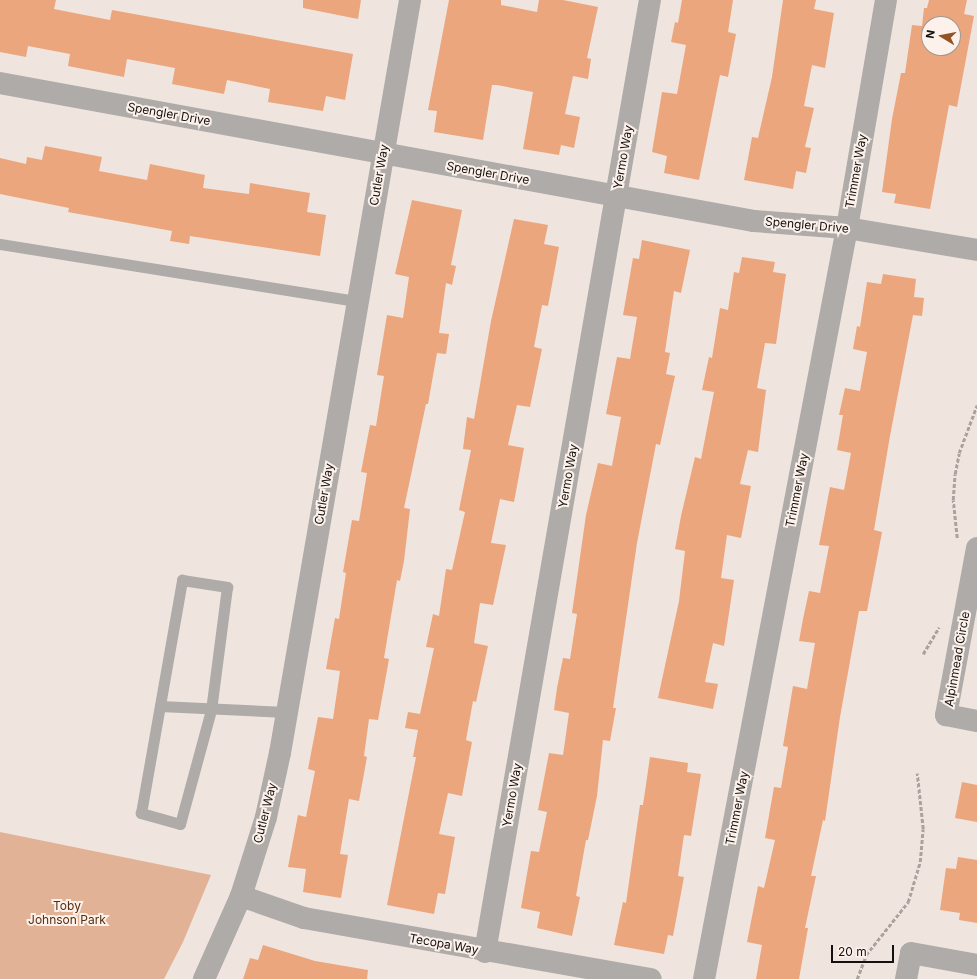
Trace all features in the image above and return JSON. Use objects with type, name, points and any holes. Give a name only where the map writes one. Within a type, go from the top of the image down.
[{"type":"street","name":"Cutler Way","points":[[204,979],[241,896],[266,817],[286,712],[382,153],[410,0]]},
{"type":"street","name":"Yermo Way","points":[[485,952],[650,0]]},
{"type":"street","name":"Trimmer Way","points":[[704,979],[847,228],[886,0]]},
{"type":"street","name":"Spengler Drive","points":[[0,83],[754,221],[847,228],[977,250]]},
{"type":"street","name":"Alpinmead Circle","points":[[968,546],[946,715],[977,721]]},
{"type":"street","name":"Tecopa Way","points":[[241,896],[304,918],[485,952],[651,979]]},
{"type":"street","points":[[906,979],[911,953],[977,965]]},
{"type":"lane","points":[[0,244],[357,301]]},
{"type":"lane","points":[[182,580],[227,587],[211,710],[180,824],[141,813],[182,580]]},
{"type":"lane","points":[[160,706],[211,710],[286,712]]},
{"type":"path","points":[[968,546],[953,500],[955,474],[959,453],[977,405]]},
{"type":"path","points":[[923,654],[941,624]]},
{"type":"path","points":[[857,979],[866,956],[908,902],[920,862],[923,829],[918,774]]},
{"type":"green space","name":"Toby Johnson Park","points":[[0,832],[211,875],[183,942],[164,979],[0,979]]},
{"type":"building","points":[[0,0],[56,0],[54,9],[110,20],[112,10],[353,54],[345,100],[326,96],[323,111],[268,102],[270,89],[227,80],[224,94],[172,84],[175,68],[127,59],[124,77],[68,66],[70,54],[28,46],[26,57],[0,52]]},
{"type":"building","points":[[303,0],[361,0],[358,19],[303,8]]},
{"type":"building","points":[[449,0],[501,0],[501,5],[537,12],[539,0],[563,0],[598,7],[587,58],[591,59],[588,79],[573,76],[565,114],[580,117],[574,148],[561,145],[559,155],[523,149],[533,92],[497,85],[492,85],[483,140],[434,132],[437,111],[428,110]]},
{"type":"building","points":[[682,0],[733,0],[728,32],[736,34],[728,77],[720,75],[699,180],[664,173],[667,156],[652,152],[662,92],[677,94],[686,45],[671,42],[675,22],[678,23]]},
{"type":"building","points":[[783,0],[816,0],[814,9],[834,13],[825,68],[812,65],[804,106],[814,108],[805,147],[811,148],[806,173],[796,171],[793,189],[744,180],[752,137],[758,138],[772,77]]},
{"type":"building","points":[[929,0],[967,0],[964,14],[974,16],[957,107],[949,105],[930,209],[894,203],[896,194],[882,192],[892,119],[901,73],[905,73],[912,25],[921,26],[921,56],[961,56],[961,16],[923,16],[924,8],[927,8]]},
{"type":"building","points":[[45,146],[102,157],[99,171],[147,180],[150,164],[205,175],[203,188],[249,194],[250,183],[310,193],[307,212],[326,215],[320,256],[190,236],[189,244],[170,241],[172,231],[68,212],[69,208],[0,194],[0,158],[26,164],[27,157],[42,160]]},
{"type":"building","points":[[412,200],[462,210],[451,265],[456,266],[452,285],[446,283],[439,333],[449,334],[446,354],[437,353],[428,404],[426,404],[404,508],[410,509],[404,561],[400,581],[397,580],[384,658],[389,659],[378,720],[369,719],[364,756],[367,757],[359,801],[349,799],[340,854],[348,855],[341,898],[303,892],[306,869],[288,867],[298,815],[306,817],[315,771],[308,769],[318,717],[333,719],[340,671],[326,669],[335,618],[339,619],[346,573],[343,572],[352,520],[359,521],[367,473],[361,472],[370,425],[376,426],[384,376],[377,375],[387,315],[403,318],[409,277],[395,274]]},
{"type":"building","points":[[514,219],[548,225],[544,244],[559,247],[548,306],[542,305],[534,347],[542,349],[530,407],[517,405],[508,445],[524,448],[514,502],[500,499],[491,543],[506,545],[493,605],[480,603],[474,643],[488,646],[476,702],[473,701],[466,740],[472,742],[462,796],[448,793],[439,834],[455,837],[445,894],[438,893],[434,914],[387,905],[416,757],[413,757],[418,730],[405,728],[408,712],[420,714],[434,648],[426,647],[433,614],[439,616],[446,569],[452,570],[465,512],[459,510],[471,450],[463,449],[467,417],[474,419],[491,321]]},
{"type":"building","points":[[642,240],[690,250],[681,293],[674,291],[665,352],[670,353],[666,374],[675,376],[660,445],[656,444],[637,543],[613,708],[616,708],[610,741],[603,740],[597,796],[588,840],[586,840],[576,896],[580,897],[572,936],[537,928],[540,912],[521,908],[531,851],[539,852],[547,812],[538,810],[549,753],[563,755],[569,713],[554,710],[557,688],[563,658],[570,659],[577,614],[572,613],[586,515],[598,463],[612,466],[621,417],[606,414],[617,357],[630,359],[637,317],[623,315],[633,258],[639,259]]},
{"type":"building","points":[[742,257],[775,262],[773,272],[786,274],[776,344],[765,343],[757,388],[766,390],[758,452],[748,450],[740,484],[751,486],[741,538],[727,535],[721,578],[734,580],[724,646],[713,643],[705,682],[718,684],[713,709],[658,698],[679,601],[685,551],[675,549],[681,516],[695,457],[701,459],[714,392],[702,390],[709,357],[712,358],[720,308],[728,310],[734,272],[739,273]]},
{"type":"building","points":[[883,274],[916,279],[914,297],[924,298],[922,316],[913,315],[890,436],[874,530],[882,532],[867,611],[859,611],[840,717],[825,821],[823,820],[811,876],[816,876],[805,928],[808,928],[799,979],[756,979],[762,945],[747,942],[758,886],[764,888],[775,840],[765,838],[774,787],[781,788],[788,747],[783,746],[793,686],[807,689],[815,643],[799,641],[809,591],[820,593],[829,546],[819,545],[830,487],[844,490],[851,453],[837,450],[843,415],[839,415],[845,388],[860,391],[867,352],[853,349],[857,326],[860,327],[867,282],[881,284]]},
{"type":"building","points":[[650,757],[688,763],[687,772],[701,774],[691,836],[684,835],[678,876],[684,877],[673,936],[668,935],[664,954],[614,945],[623,902],[626,903],[640,805],[643,805]]},
{"type":"building","points":[[962,782],[977,785],[977,822],[955,818]]},
{"type":"building","points":[[958,857],[977,860],[977,923],[959,920],[960,913],[940,910],[946,868],[956,869]]},
{"type":"building","points":[[263,945],[315,961],[368,970],[367,979],[243,979],[250,958],[258,960]]}]
